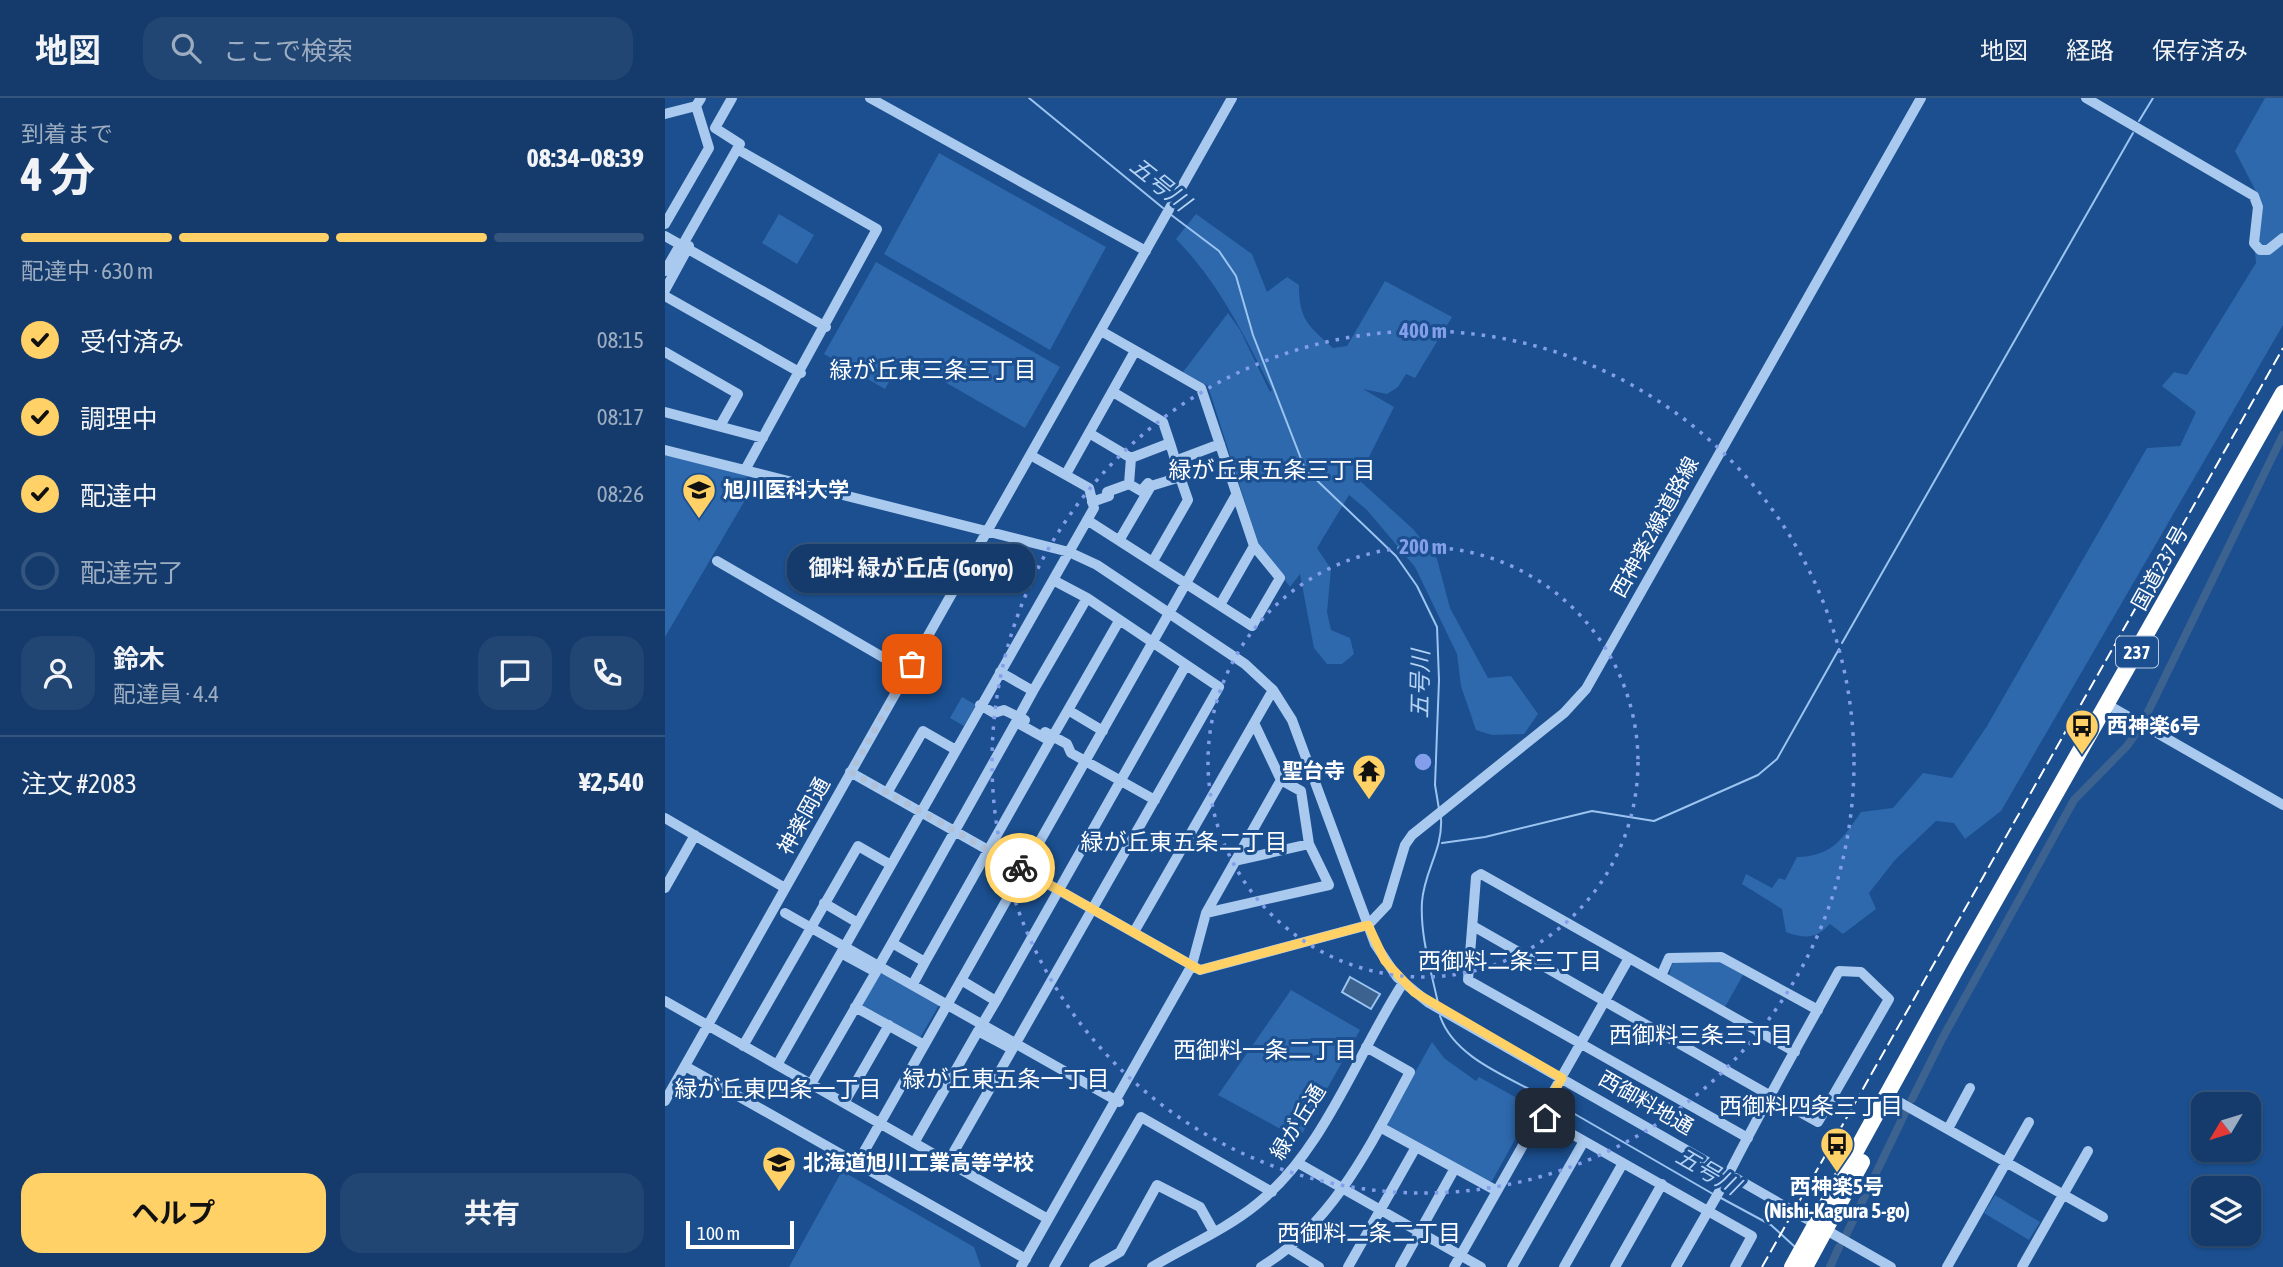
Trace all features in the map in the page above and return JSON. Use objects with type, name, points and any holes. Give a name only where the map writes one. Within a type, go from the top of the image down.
[{"type":"highway","name":"国道237号","points":[[1792,1267],[1807,1257],[1821,1226],[1991,911],[2283,393]]},
{"type":"street","points":[[710,131],[732,98]]},
{"type":"street","points":[[870,98],[1146,251]]},
{"type":"street","name":"神楽岡通","points":[[665,1101],[1232,98]]},
{"type":"street","name":"西神楽2線道路線","points":[[1368,925],[1387,905],[1405,845],[1432,819],[1564,713],[1586,690],[1921,98]]},
{"type":"street","points":[[2086,98],[2254,196],[2258,207],[2255,243],[2260,250],[2268,250],[2283,238]]},
{"type":"street","points":[[665,114],[699,102],[710,131],[709,148],[665,224]]},
{"type":"street","points":[[665,271],[683,247],[739,151],[740,144],[710,131]]},
{"type":"street","points":[[739,151],[877,229],[801,373],[745,470]]},
{"type":"street","points":[[665,236],[826,327]]},
{"type":"street","points":[[665,290],[683,247]]},
{"type":"street","points":[[665,296],[801,373]]},
{"type":"street","points":[[1087,520],[1252,626],[1280,578],[1254,546],[1201,387],[1101,331]]},
{"type":"street","points":[[1066,474],[1135,351]]},
{"type":"street","points":[[665,352],[738,394],[720,426]]},
{"type":"street","points":[[1113,392],[1163,422],[1188,500],[1153,561]]},
{"type":"street","points":[[665,412],[762,438]]},
{"type":"street","points":[[1089,433],[1131,458]]},
{"type":"street","points":[[1131,458],[1170,443]]},
{"type":"street","points":[[1120,539],[1151,486],[1220,444]]},
{"type":"street","points":[[665,450],[1069,552],[1097,565],[1245,664],[1273,690],[1292,720],[1368,925],[1385,961],[1403,983]]},
{"type":"street","points":[[777,1065],[1094,508],[1089,488],[1032,456]]},
{"type":"street","points":[[1129,484],[1131,458]]},
{"type":"street","points":[[1129,484],[1141,491],[1145,484],[1178,470]]},
{"type":"street","points":[[1092,502],[1109,496],[1107,492],[1129,484]]},
{"type":"street","points":[[857,1164],[1236,495]]},
{"type":"street","points":[[1220,605],[1254,546]]},
{"type":"street","points":[[717,561],[898,666]]},
{"type":"street","points":[[948,1162],[1219,687],[1087,598],[1053,580]]},
{"type":"street","points":[[811,1084],[1087,598]]},
{"type":"street","points":[[913,984],[1119,621]]},
{"type":"street","points":[[914,1143],[1186,666]]},
{"type":"street","points":[[1000,672],[1033,691]]},
{"type":"street","points":[[1134,932],[1273,690]]},
{"type":"street","points":[[980,705],[994,713],[1004,710],[1051,739],[1067,744],[1071,753],[1155,800]]},
{"type":"street","points":[[2108,705],[2283,805]]},
{"type":"street","points":[[1068,710],[1103,731]]},
{"type":"street","points":[[1206,913],[1329,885],[1309,844],[1301,790],[1281,780],[1254,723]]},
{"type":"street","points":[[887,793],[923,731],[956,750]]},
{"type":"street","points":[[851,772],[1200,970],[1368,925]]},
{"type":"street","points":[[685,1066],[1023,1263],[1192,965],[1206,913],[1281,780]]},
{"type":"street","points":[[665,818],[785,888]]},
{"type":"street","points":[[665,888],[695,835]]},
{"type":"street","points":[[1235,861],[1309,844]]},
{"type":"street","points":[[743,1046],[858,846],[891,865]]},
{"type":"street","points":[[1748,1138],[1468,980],[1476,877],[1481,874],[1795,1052]]},
{"type":"street","points":[[824,904],[858,923]]},
{"type":"street","points":[[785,913],[843,949],[913,984],[980,1027],[1117,1101]]},
{"type":"street","points":[[1473,926],[1771,1096],[1818,1122],[1889,999],[1861,972],[1839,971],[1771,1096],[1729,1172],[1723,1185],[1676,1267]]},
{"type":"street","points":[[892,943],[925,962]]},
{"type":"street","points":[[1661,976],[1669,958],[1721,957],[1818,1010]]},
{"type":"street","points":[[1454,1267],[1629,958]]},
{"type":"street","points":[[961,980],[996,1001]]},
{"type":"street","name":"西御料地通","points":[[1403,983],[1429,1003],[1729,1172],[1891,1267]]},
{"type":"street","name":"緑が丘通","points":[[1152,1267],[1171,1262],[1272,1192],[1298,1163],[1403,983]]},
{"type":"street","points":[[665,1002],[1048,1219]]},
{"type":"street","points":[[855,1007],[924,1045]]},
{"type":"street","points":[[844,1103],[889,1026]]},
{"type":"street","points":[[1261,1267],[1290,1249],[1343,1189],[1410,1072],[1366,1047]]},
{"type":"street","points":[[1948,1129],[1971,1088]]},
{"type":"street","points":[[1891,1098],[2103,1217]]},
{"type":"street","points":[[1543,1111],[1584,1141],[1710,1207],[1752,1236],[1735,1267]]},
{"type":"street","points":[[1054,1267],[1141,1117],[1272,1192]]},
{"type":"street","points":[[1947,1267],[2029,1122]]},
{"type":"street","points":[[1380,1127],[1497,1191]]},
{"type":"street","points":[[1513,1267],[1584,1141]]},
{"type":"street","points":[[1348,1267],[1416,1147]]},
{"type":"street","points":[[2022,1267],[2088,1151]]},
{"type":"street","points":[[1298,1163],[1481,1267]]},
{"type":"street","points":[[1564,1267],[1623,1163]]},
{"type":"street","points":[[1400,1267],[1455,1168]]},
{"type":"street","points":[[1615,1267],[1662,1184]]},
{"type":"street","points":[[1094,1267],[1120,1252],[1157,1185],[1201,1207],[1214,1232]]},
{"type":"street","points":[[1290,1249],[1319,1267]]},
{"type":"shaded area","points":[[2265,98],[2283,98],[2283,325],[2001,811],[1965,839],[1954,823],[1936,821],[1895,860],[1869,893],[1876,909],[1843,934],[1830,924],[1820,933],[1810,936],[1786,932],[1782,909],[1742,884],[1746,874],[1772,888],[1779,878],[1785,880],[1797,857],[1820,853],[1835,844],[1861,812],[1893,808],[1923,773],[1952,778],[1987,726],[2147,448],[2180,446],[2196,412],[2162,386],[2174,372],[2187,375],[2256,263],[2254,242],[2259,197],[2235,151]]},
{"type":"shaded area","points":[[939,153],[1106,247],[1050,350],[884,254]]},
{"type":"shaded area","points":[[779,214],[814,235],[797,264],[762,243]]},
{"type":"shaded area","points":[[1196,214],[1252,254],[1267,292],[1287,277],[1299,285],[1303,314],[1333,348],[1347,346],[1385,281],[1452,317],[1415,378],[1406,374],[1398,387],[1387,394],[1363,389],[1394,407],[1358,479],[1414,530],[1437,559],[1450,608],[1488,678],[1511,676],[1538,714],[1524,734],[1492,735],[1476,730],[1461,686],[1457,654],[1415,567],[1367,510],[1349,495],[1317,548],[1331,569],[1327,612],[1331,630],[1350,638],[1354,654],[1342,664],[1327,664],[1314,648],[1300,574],[1290,587],[1259,546],[1208,386],[1183,372],[1228,313],[1240,330],[1270,392],[1272,390],[1241,330],[1218,292],[1176,239]]},
{"type":"shaded area","points":[[876,262],[1060,367],[1025,428],[903,358],[885,389],[824,354]]},
{"type":"shaded area","name":"旭川医科大学","points":[[665,455],[758,478],[665,637]]},
{"type":"shaded area","points":[[962,697],[976,705],[964,726],[950,718]]},
{"type":"shaded area","points":[[1677,961],[1721,962],[1743,975],[1725,1007],[1669,976],[1672,964]]},
{"type":"shaded area","points":[[879,971],[939,1005],[920,1038],[861,1004]]},
{"type":"shaded area","points":[[1350,977],[1380,994],[1371,1009],[1342,992]]},
{"type":"shaded area","points":[[1291,990],[1360,1030],[1299,1139],[1218,1095]]},
{"type":"shaded area","points":[[1432,1042],[1444,1058],[1476,1081],[1479,1077],[1533,1107],[1492,1181],[1486,1182],[1389,1128],[1387,1122]]},
{"type":"shaded area","points":[[842,1171],[974,1247],[981,1267],[789,1267]]},
{"type":"shaded area","points":[[1995,1195],[2040,1222],[2029,1240],[1984,1213]]},
{"type":"waterway","name":"五号川","points":[[1029,98],[1163,208]]},
{"type":"waterway","points":[[2139,121],[2153,98]]},
{"type":"waterway","points":[[1842,643],[2133,133]]},
{"type":"waterway","name":"五号川","points":[[1170,214],[1219,251],[1236,276],[1253,335],[1305,469],[1396,556],[1417,586],[1437,627],[1439,680],[1435,785],[1439,809]]},
{"type":"waterway","points":[[2144,720],[2283,435]]},
{"type":"waterway","points":[[1442,843],[1485,837],[1592,811],[1654,821],[1758,775],[1777,759],[1839,649]]},
{"type":"waterway","points":[[1912,1099],[1942,1039],[2074,800],[2127,746],[2139,729]]},
{"type":"waterway","name":"五号川","points":[[1438,1003],[1424,940],[1422,902],[1439,840],[1441,818]]},
{"type":"waterway","name":"五号川","points":[[1440,1016],[1447,1031],[1470,1055],[1546,1098]]},
{"type":"waterway","name":"五号川","points":[[1554,1102],[1713,1194]]},
{"type":"waterway","points":[[1846,1235],[1905,1113]]},
{"type":"waterway","name":"五号川","points":[[1721,1198],[1771,1225],[1794,1246]]},
{"type":"waterway","points":[[1830,1267],[1839,1247]]},
{"type":"railway","points":[[1762,1267],[2283,348]]},
{"type":"way so far","points":[[912,664],[851,772],[1020,868]]},
{"type":"place","name":"旭川医科大学","points":[[699,520]]},
{"type":"place","name":"御料 緑が丘店 (Goryo)","points":[[912,664]]},
{"type":"place","name":"西神楽6号","points":[[2082,756]]},
{"type":"place","name":"聖台寺","points":[[1369,801]]},
{"type":"place","name":"西神楽5号 (Nishi-Kagura 5-go)","points":[[1837,1174]]},
{"type":"place","name":"北海道旭川工業高等学校","points":[[779,1193]]},
{"type":"district","name":"緑が丘東三条三丁目","points":[[933,370]]},
{"type":"district","name":"緑が丘東五条三丁目","points":[[1272,470]]},
{"type":"district","name":"緑が丘東五条二丁目","points":[[1184,842]]},
{"type":"district","name":"西御料二条三丁目","points":[[1510,961]]},
{"type":"district","name":"西御料三条三丁目","points":[[1701,1035]]},
{"type":"district","name":"西御料一条二丁目","points":[[1265,1050]]},
{"type":"district","name":"緑が丘東五条一丁目","points":[[1006,1079]]},
{"type":"district","name":"緑が丘東四条一丁目","points":[[778,1089]]},
{"type":"district","name":"西御料四条三丁目","points":[[1811,1106]]},
{"type":"district","name":"西御料二条二丁目","points":[[1369,1233]]},
{"type":"route","points":[[1020,868],[1200,970],[1368,925],[1385,961],[1397,977],[1414,992],[1562,1078],[1540,1116],[1545,1118]]}]
